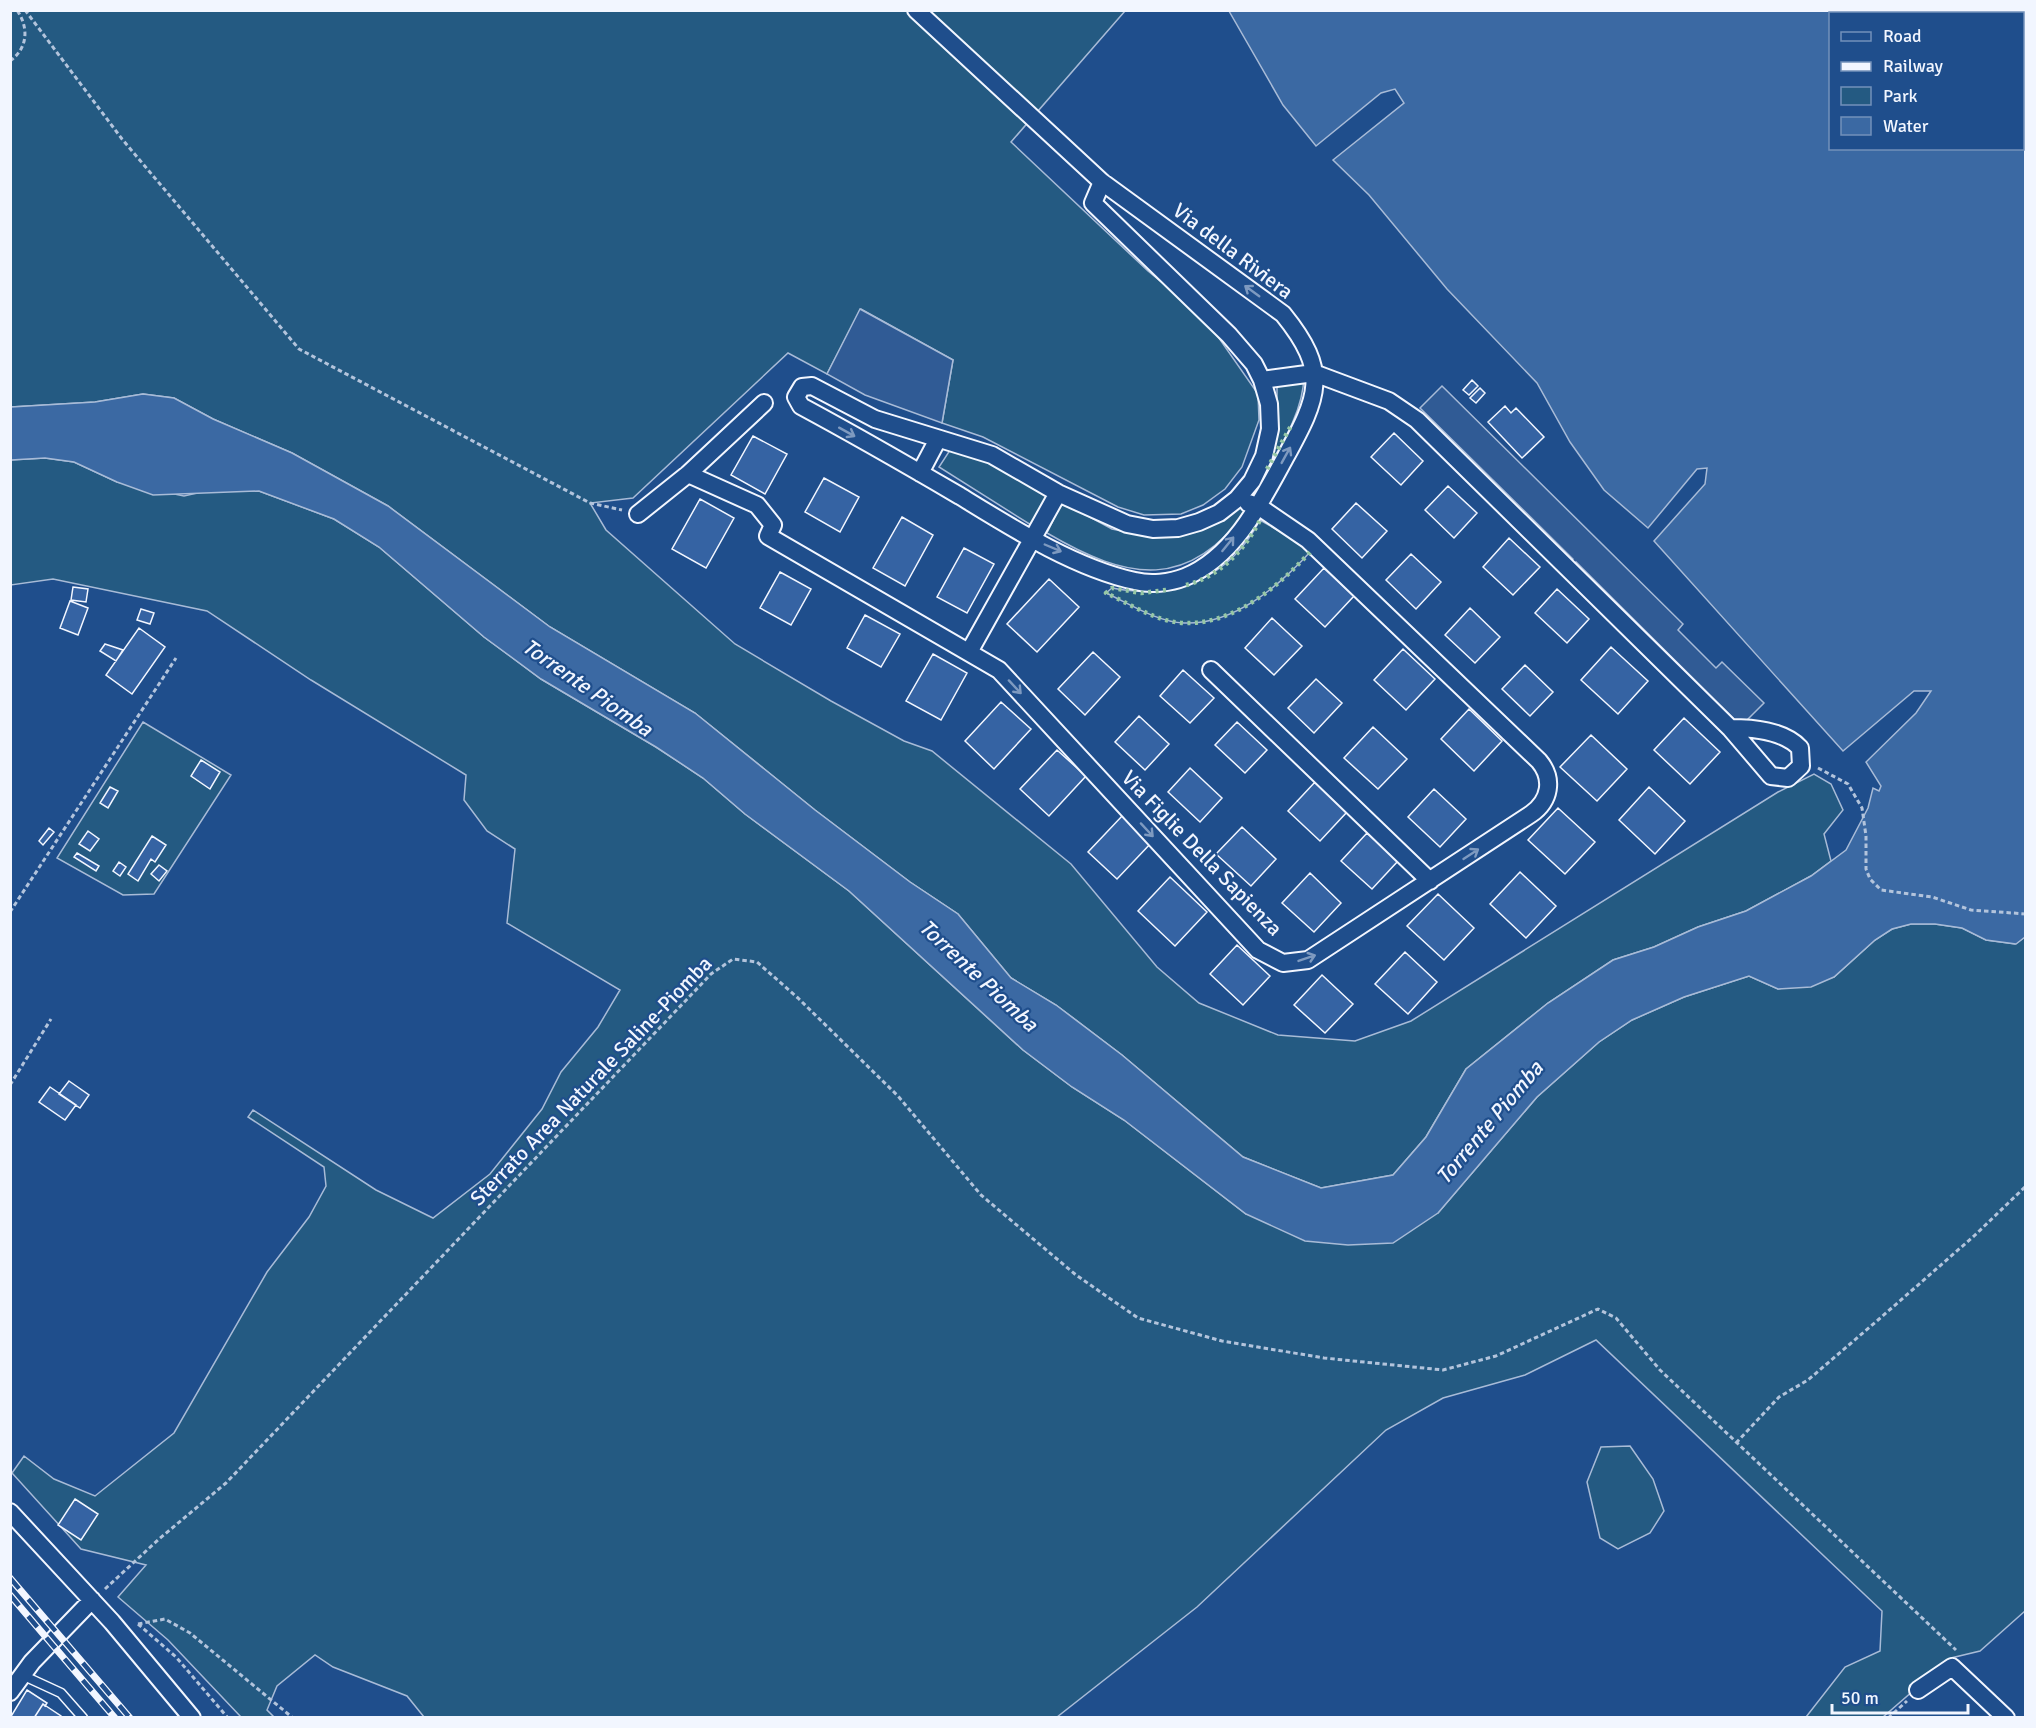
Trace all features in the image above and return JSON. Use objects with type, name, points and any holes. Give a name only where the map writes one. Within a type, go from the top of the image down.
[{"type":"street","name":"Via della Riviera","points":[[916,10],[1102,182],[1283,314],[1303,340],[1314,373],[1314,393],[1310,411],[1258,506],[1224,551],[1205,567],[1183,578],[1161,583],[1138,582],[1117,576],[1031,539],[801,406],[797,401],[799,390],[805,385],[812,386],[874,419],[992,455],[1058,493],[1127,524],[1153,529],[1178,528],[1219,513],[1252,481],[1264,456],[1270,429],[1269,404],[1262,380],[1254,363],[1229,335],[1093,203],[1102,182]]},
{"type":"street","points":[[1262,380],[1314,373],[1389,401],[1417,420],[1730,728],[1771,776],[1782,779],[1794,775],[1803,761],[1800,748],[1790,740],[1755,728],[1730,728]]},
{"type":"street","points":[[638,514],[688,474],[764,403]]},
{"type":"street","points":[[920,473],[938,439]]},
{"type":"street","name":"Via Figlie Della Sapienza","points":[[688,474],[757,505],[773,525],[768,536],[999,670],[1258,950],[1283,963],[1308,960],[1539,809],[1544,803],[1549,787],[1544,766],[1308,540],[1258,506]]},
{"type":"street","points":[[969,652],[1058,493]]},
{"type":"street","points":[[1237,498],[1258,506]]},
{"type":"street","points":[[1210,670],[1430,880]]},
{"type":"street","points":[[10,1512],[92,1600],[192,1718]]},
{"type":"street","points":[[10,1692],[22,1675],[92,1600]]},
{"type":"street","points":[[1918,1690],[1952,1667],[2006,1718]]},
{"type":"lane","points":[[22,1675],[61,1693],[83,1718]]},
{"type":"path","points":[[10,61],[20,52],[26,34],[17,10]]},
{"type":"path","points":[[25,10],[122,139],[299,349],[590,503],[638,514]]},
{"type":"path","points":[[10,912],[176,658]]},
{"type":"path","points":[[1803,761],[1848,784],[1862,808],[1866,836],[1866,869],[1870,879],[1881,890],[1932,897],[1971,910],[2025,914]]},
{"type":"path","name":"Sterrato Area Naturale Saline-Piomba","points":[[92,1600],[159,1539],[226,1484],[711,974],[733,959],[758,962],[898,1096],[981,1195],[1076,1275],[1138,1318],[1222,1341],[1312,1356],[1443,1370],[1496,1356],[1598,1309],[1616,1318],[1660,1370],[1964,1658]]},
{"type":"path","points":[[10,1085],[51,1019]]},
{"type":"path","points":[[1736,1443],[1779,1397],[1808,1380],[1878,1320],[1974,1236],[2025,1186]]},
{"type":"path","points":[[228,1718],[176,1657],[138,1624],[165,1619],[190,1633],[293,1718]]},
{"type":"path","points":[[1888,1718],[1918,1690]]},
{"type":"green space","points":[[10,11],[1125,11],[1011,142],[1148,271],[1205,318],[1258,394],[1259,420],[1242,467],[1225,489],[1203,505],[1181,514],[1144,515],[1118,507],[983,437],[942,423],[953,360],[861,309],[827,374],[788,353],[633,498],[590,503],[606,530],[735,644],[904,741],[932,751],[1071,864],[1157,967],[1199,1003],[1278,1035],[1355,1041],[1411,1021],[1778,792],[1814,774],[1831,784],[1843,810],[1824,834],[1831,861],[1811,876],[1746,911],[1698,927],[1654,947],[1613,960],[1548,1003],[1466,1069],[1426,1137],[1393,1175],[1321,1188],[1243,1157],[1122,1055],[1056,1005],[1011,978],[958,914],[910,882],[815,810],[695,713],[550,627],[388,506],[292,453],[213,419],[174,398],[143,394],[95,402],[11,407]]},
{"type":"green space","points":[[1304,376],[1303,391],[1294,419],[1258,485],[1277,432],[1277,382]]},
{"type":"green space","points":[[952,447],[980,454],[1053,494],[1031,525],[939,467]]},
{"type":"green space","points":[[45,458],[74,462],[117,482],[184,496],[206,491],[259,491],[334,519],[379,547],[484,637],[541,679],[656,747],[703,778],[745,814],[849,891],[1023,1050],[1072,1087],[1124,1120],[1246,1214],[1438,1213],[1537,1097],[1599,1042],[1632,1020],[1684,997],[1749,976],[1778,989],[1834,977],[1875,940],[1892,929],[1911,924],[1935,924],[1962,928],[1986,940],[2015,944],[2025,937],[2025,1611],[1980,1651],[1951,1658],[1883,1717],[1806,1717],[1845,1667],[1880,1651],[1882,1611],[1596,1340],[1525,1375],[1443,1398],[1386,1430],[1197,1607],[1057,1717],[424,1717],[407,1696],[333,1667],[315,1655],[277,1686],[267,1710],[274,1717],[241,1717],[168,1640],[118,1597],[146,1565],[81,1549],[12,1473],[24,1456],[54,1479],[95,1496],[174,1433],[267,1272],[309,1217],[326,1186],[324,1167],[248,1117],[253,1110],[376,1190],[433,1218],[490,1174],[542,1109],[561,1072],[598,1027],[620,990],[507,923],[515,849],[487,831],[464,800],[466,775],[311,680],[207,611],[53,579],[11,585],[10,460]]},
{"type":"green space","points":[[1062,502],[1112,529],[1141,535],[1238,502],[1250,507],[1227,534],[1204,554],[1180,565],[1156,570],[1131,568],[1105,561],[1047,533]]},
{"type":"green space","points":[[1260,520],[1312,550],[1271,589],[1238,610],[1203,622],[1174,622],[1154,616],[1106,593],[1112,588],[1157,591],[1198,581],[1216,571],[1233,557]]},
{"type":"green space","points":[[143,722],[231,775],[154,894],[123,895],[57,858]]},
{"type":"green space","points":[[1630,1446],[1653,1479],[1664,1511],[1650,1533],[1618,1549],[1600,1538],[1587,1482],[1601,1447]]},
{"type":"shaded area","points":[[860,309],[953,360],[942,423],[865,395],[827,374]]},
{"type":"shaded area","points":[[1442,386],[1683,624],[1678,630],[1716,668],[1722,662],[1764,703],[1741,726],[1576,562],[1567,568],[1573,559],[1420,408]]},
{"type":"water","name":"Torrente Piomba","points":[[1229,11],[2025,11],[2025,937],[2016,944],[1986,940],[1962,928],[1935,924],[1911,924],[1892,929],[1875,940],[1834,977],[1811,987],[1778,989],[1749,976],[1684,997],[1632,1020],[1599,1042],[1537,1097],[1438,1213],[1393,1243],[1348,1245],[1305,1241],[1246,1214],[1124,1120],[1072,1087],[1023,1050],[849,891],[745,814],[703,778],[656,747],[541,679],[484,637],[379,547],[334,519],[259,491],[153,495],[117,482],[74,462],[45,458],[11,460],[11,407],[95,402],[143,394],[174,398],[213,419],[292,453],[388,506],[550,627],[695,713],[815,810],[910,882],[958,914],[1011,978],[1056,1005],[1122,1055],[1243,1157],[1321,1188],[1393,1175],[1426,1137],[1466,1069],[1548,1003],[1613,960],[1654,947],[1698,927],[1746,911],[1811,876],[1846,850],[1868,808],[1873,788],[1879,791],[1881,786],[1866,762],[1916,713],[1931,691],[1914,691],[1843,751],[1654,541],[1705,484],[1707,468],[1697,469],[1648,528],[1604,490],[1570,442],[1537,383],[1447,289],[1369,195],[1333,160],[1404,103],[1395,89],[1381,93],[1316,146],[1283,105]]},
{"type":"building","points":[[1472,380],[1478,386],[1469,395],[1463,390]]},
{"type":"building","points":[[1480,388],[1485,393],[1476,403],[1470,398]]},
{"type":"building","points":[[1505,406],[1511,413],[1516,408],[1544,437],[1522,458],[1488,422]]},
{"type":"building","points":[[1394,433],[1423,461],[1401,485],[1371,457]]},
{"type":"building","points":[[753,436],[787,454],[765,494],[731,475]]},
{"type":"building","points":[[824,478],[859,497],[840,532],[805,512]]},
{"type":"building","points":[[1448,486],[1477,513],[1454,538],[1425,510]]},
{"type":"building","points":[[700,499],[734,518],[706,568],[672,549]]},
{"type":"building","points":[[1356,503],[1387,531],[1362,558],[1332,529]]},
{"type":"building","points":[[902,517],[933,535],[905,586],[873,568]]},
{"type":"building","points":[[1509,538],[1540,567],[1513,595],[1483,567]]},
{"type":"building","points":[[964,548],[994,564],[967,613],[937,597]]},
{"type":"building","points":[[1411,554],[1441,582],[1416,609],[1386,580]]},
{"type":"building","points":[[1324,568],[1354,596],[1325,627],[1295,599]]},
{"type":"building","points":[[780,572],[811,589],[791,625],[760,608]]},
{"type":"building","points":[[1049,579],[1079,607],[1037,652],[1007,624]]},
{"type":"building","points":[[73,587],[88,589],[86,602],[71,600]]},
{"type":"building","points":[[1557,589],[1589,619],[1567,643],[1535,613]]},
{"type":"building","points":[[70,601],[88,608],[78,635],[60,628]]},
{"type":"building","points":[[1470,608],[1500,637],[1475,663],[1445,635]]},
{"type":"building","points":[[141,609],[154,613],[150,624],[137,620]]},
{"type":"building","points":[[865,615],[900,634],[881,667],[847,648]]},
{"type":"building","points":[[1272,618],[1302,646],[1274,675],[1245,648]]},
{"type":"building","points":[[139,628],[165,647],[132,694],[106,675]]},
{"type":"building","points":[[105,644],[123,650],[116,661],[100,651]]},
{"type":"building","points":[[1611,647],[1648,681],[1618,714],[1581,680]]},
{"type":"building","points":[[1403,649],[1435,679],[1406,710],[1374,680]]},
{"type":"building","points":[[1093,652],[1120,677],[1085,715],[1058,689]]},
{"type":"building","points":[[933,654],[967,673],[941,720],[906,701]]},
{"type":"building","points":[[1525,665],[1553,692],[1530,716],[1502,689]]},
{"type":"building","points":[[1183,670],[1214,698],[1190,723],[1160,696]]},
{"type":"building","points":[[1316,679],[1342,703],[1314,733],[1288,708]]},
{"type":"building","points":[[1001,702],[1031,729],[994,769],[965,741]]},
{"type":"building","points":[[1469,709],[1502,741],[1474,771],[1441,739]]},
{"type":"building","points":[[1139,716],[1169,744],[1145,770],[1115,742]]},
{"type":"building","points":[[1684,718],[1720,752],[1690,784],[1654,750]]},
{"type":"building","points":[[1237,722],[1267,750],[1245,773],[1215,745]]},
{"type":"building","points":[[1373,727],[1407,759],[1378,789],[1344,758]]},
{"type":"building","points":[[1591,735],[1627,769],[1597,801],[1560,767]]},
{"type":"building","points":[[1057,750],[1086,776],[1049,816],[1020,789]]},
{"type":"building","points":[[201,760],[220,772],[210,789],[191,776]]},
{"type":"building","points":[[1190,768],[1222,798],[1200,822],[1168,792]]},
{"type":"building","points":[[1315,782],[1347,812],[1320,841],[1288,811]]},
{"type":"building","points":[[110,787],[118,791],[108,808],[100,803]]},
{"type":"building","points":[[1649,787],[1685,821],[1655,854],[1619,820]]},
{"type":"building","points":[[1434,789],[1466,819],[1440,847],[1408,817]]},
{"type":"building","points":[[1558,808],[1595,842],[1565,874],[1528,840]]},
{"type":"building","points":[[1123,815],[1152,842],[1117,879],[1088,852]]},
{"type":"building","points":[[1242,827],[1276,859],[1251,886],[1216,854]]},
{"type":"building","points":[[49,828],[54,832],[43,845],[39,841]]},
{"type":"building","points":[[88,831],[99,839],[90,851],[79,844]]},
{"type":"building","points":[[1367,833],[1398,861],[1372,889],[1341,861]]},
{"type":"building","points":[[152,836],[166,845],[155,862],[151,859],[138,881],[128,874]]},
{"type":"building","points":[[77,853],[99,866],[96,871],[74,857]]},
{"type":"building","points":[[119,862],[126,867],[120,876],[113,871]]},
{"type":"building","points":[[159,865],[167,871],[159,881],[151,874]]},
{"type":"building","points":[[1520,872],[1556,906],[1526,938],[1490,904]]},
{"type":"building","points":[[1310,873],[1341,903],[1314,932],[1282,903]]},
{"type":"building","points":[[1170,877],[1207,912],[1175,946],[1138,911]]},
{"type":"building","points":[[1438,894],[1474,928],[1444,960],[1407,926]]},
{"type":"building","points":[[1237,945],[1270,976],[1243,1005],[1210,974]]},
{"type":"building","points":[[1405,952],[1437,982],[1408,1014],[1375,984]]},
{"type":"building","points":[[1322,975],[1353,1004],[1325,1033],[1294,1005]]},
{"type":"building","points":[[69,1081],[89,1095],[80,1108],[59,1094]]},
{"type":"building","points":[[50,1087],[76,1105],[65,1120],[39,1102]]},
{"type":"building","points":[[75,1499],[98,1514],[81,1540],[58,1525]]},
{"type":"building","points":[[27,1690],[47,1703],[45,1706],[43,1704],[34,1718],[10,1718]]},
{"type":"building","points":[[43,1704],[61,1716],[61,1718],[34,1718]]},
{"type":"railway","points":[[10,1578],[130,1718]]},
{"type":"railway","points":[[10,1595],[115,1718]]},
{"type":"hedge","points":[[1267,469],[1292,424]]},
{"type":"hedge","points":[[1186,585],[1209,576],[1230,561],[1247,542],[1260,520]]},
{"type":"hedge","points":[[1166,590],[1141,593],[1112,588],[1106,593],[1144,612],[1174,622],[1203,622],[1238,610],[1255,600],[1286,576],[1312,550]]}]
